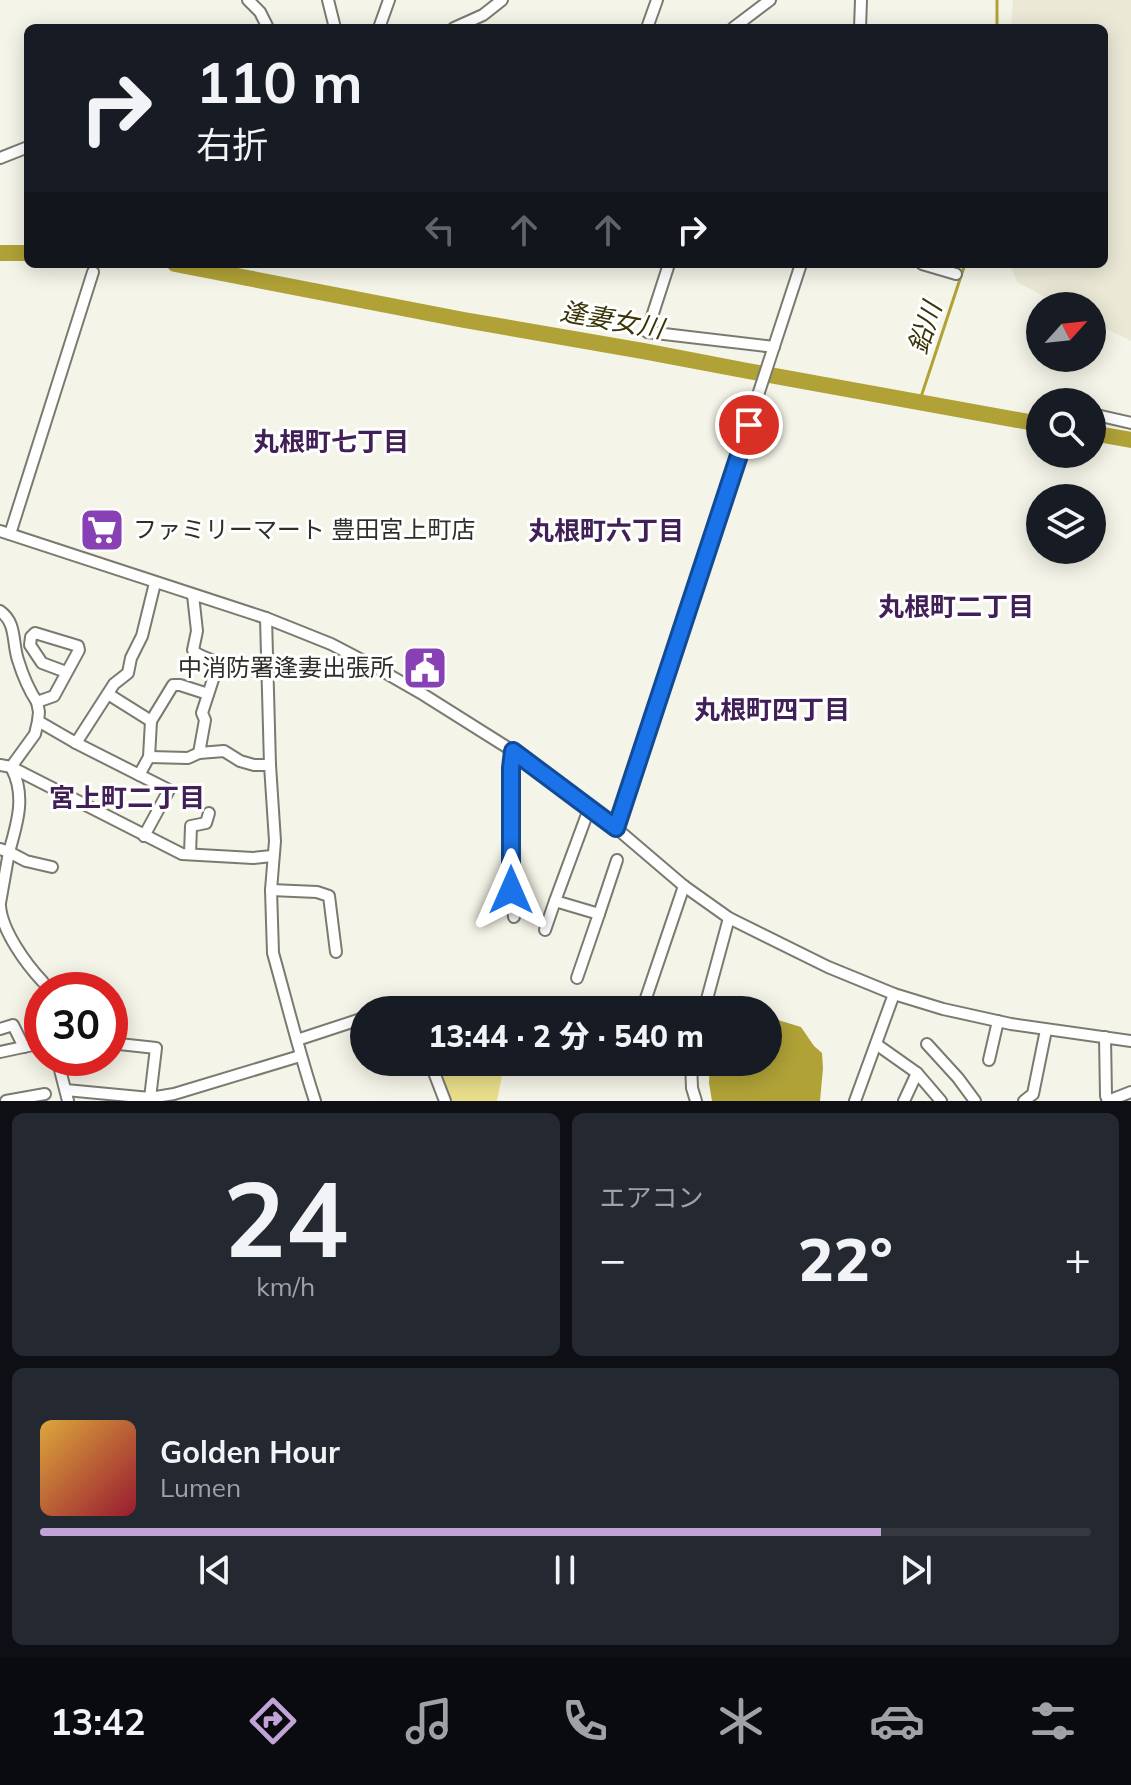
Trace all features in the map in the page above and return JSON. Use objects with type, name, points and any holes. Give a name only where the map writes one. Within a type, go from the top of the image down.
[{"type":"street","points":[[248,0],[266,24]]},
{"type":"street","points":[[328,0],[334,24]]},
{"type":"street","points":[[380,24],[389,0]]},
{"type":"street","points":[[463,24],[483,15],[502,0]]},
{"type":"street","points":[[648,24],[657,0]]},
{"type":"street","points":[[738,24],[770,0]]},
{"type":"street","points":[[860,24],[861,0]]},
{"type":"street","points":[[0,158],[24,149]]},
{"type":"street","points":[[668,268],[647,332],[772,351]]},
{"type":"street","points":[[616,828],[800,268]]},
{"type":"street","points":[[936,268],[956,274]]},
{"type":"street","points":[[93,272],[5,532],[266,618],[331,644],[377,668],[513,751],[729,918],[828,967],[894,994],[943,1009],[1046,1030],[1131,1041]]},
{"type":"street","points":[[1106,417],[1131,423]]},
{"type":"street","points":[[76,743],[114,684],[128,673],[131,658],[142,636],[155,583]]},
{"type":"street","points":[[193,595],[197,631],[193,650],[196,655],[218,664],[202,713],[205,720],[199,753]]},
{"type":"street","points":[[0,611],[7,616],[13,628],[18,661],[39,712],[35,734],[5,766]]},
{"type":"street","points":[[266,618],[275,841],[271,890],[273,953],[315,1101]]},
{"type":"street","points":[[37,702],[54,696],[79,650],[78,646],[35,633],[30,645],[42,663],[66,672]]},
{"type":"street","points":[[139,775],[149,757],[151,721],[173,685],[208,694]]},
{"type":"street","points":[[108,694],[151,721]]},
{"type":"street","points":[[38,721],[169,790],[144,836]]},
{"type":"street","points":[[149,757],[188,758],[199,753],[224,751],[240,761],[270,765]]},
{"type":"street","points":[[513,751],[511,890],[514,917]]},
{"type":"street","points":[[5,766],[182,854],[253,858],[272,856]]},
{"type":"street","points":[[5,766],[18,781],[19,814],[4,851],[1,916],[33,972]]},
{"type":"street","points":[[545,930],[589,809]]},
{"type":"street","points":[[190,854],[191,826],[206,823],[209,813]]},
{"type":"street","points":[[4,851],[26,861],[52,867]]},
{"type":"street","points":[[577,978],[617,860]]},
{"type":"street","points":[[647,996],[684,886]]},
{"type":"street","points":[[271,890],[317,892],[329,896],[336,952]]},
{"type":"street","points":[[555,901],[599,914]]},
{"type":"street","points":[[708,996],[729,918]]},
{"type":"street","points":[[855,1101],[894,994]]},
{"type":"street","points":[[989,1060],[998,1021]]},
{"type":"street","points":[[297,1040],[350,1023]]},
{"type":"street","points":[[0,1029],[13,1025],[24,1047],[0,1052]]},
{"type":"street","points":[[1024,1101],[1033,1094],[1046,1030]]},
{"type":"street","points":[[1105,1037],[1108,1101],[1131,1092]]},
{"type":"street","points":[[876,1044],[917,1073],[941,1101]]},
{"type":"street","points":[[927,1044],[975,1101]]},
{"type":"street","points":[[128,1045],[156,1048],[150,1098]]},
{"type":"street","points":[[62,1076],[67,1096],[150,1098],[174,1094],[300,1056]]},
{"type":"street","points":[[904,1101],[917,1073]]},
{"type":"street","points":[[435,1076],[445,1101]]},
{"type":"street","points":[[692,1076],[696,1101]]},
{"type":"street","points":[[6,1101],[45,1094]]},
{"type":"shaded area","points":[[1013,0],[1131,0],[1131,341],[1106,329],[1106,292],[1036,292],[1017,282],[1012,268],[1108,268],[1108,24],[1011,24]]},
{"type":"shaded area","points":[[782,1021],[801,1027],[822,1053],[820,1101],[712,1101],[709,1076],[782,1076]]},
{"type":"shaded area","points":[[442,1076],[502,1076],[497,1101],[451,1101]]},
{"type":"waterway","name":"鉛川","points":[[997,0],[997,24]]},
{"type":"waterway","name":"逢妻女川","points":[[0,253],[24,253]]},
{"type":"waterway","name":"逢妻女川","points":[[196,268],[1026,421]]},
{"type":"waterway","name":"鉛川","points":[[919,403],[964,268]]},
{"type":"waterway","name":"逢妻女川","points":[[1106,436],[1131,440]]},
{"type":"place","name":"ファミリーマート 豊田宮上町店","points":[[102,530]]},
{"type":"place","name":"中消防署逢妻出張所","points":[[425,668]]},
{"type":"district","name":"丸根町七丁目","points":[[331,442]]},
{"type":"district","name":"丸根町六丁目","points":[[606,531]]},
{"type":"district","name":"丸根町二丁目","points":[[956,607]]},
{"type":"district","name":"丸根町四丁目","points":[[772,710]]},
{"type":"district","name":"宮上町二丁目","points":[[127,798]]},
{"type":"route","points":[[511,890],[513,751],[616,828],[749,425]]}]
